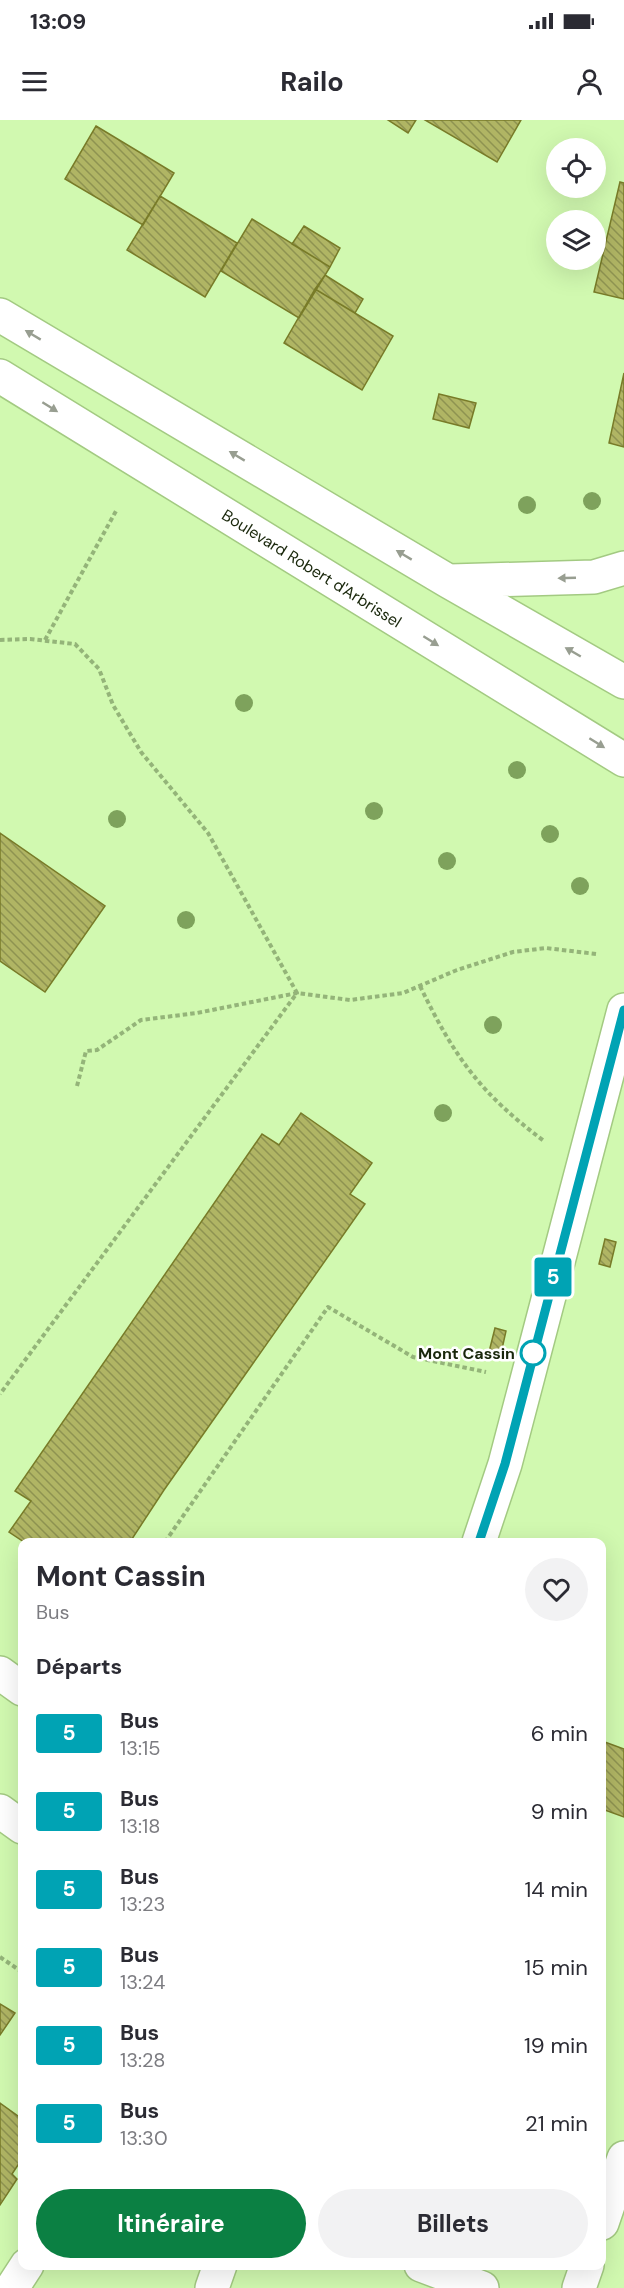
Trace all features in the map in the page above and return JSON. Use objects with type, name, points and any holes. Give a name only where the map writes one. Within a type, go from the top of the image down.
[{"type":"street","points":[[0,315],[448,581],[624,682]]},
{"type":"street","name":"Boulevard Robert d'Arbrissel","points":[[0,376],[624,760]]},
{"type":"street","points":[[448,581],[594,577],[624,568]]},
{"type":"street","points":[[480,1538],[505,1464],[624,1010]]},
{"type":"street","points":[[0,1673],[18,1686]]},
{"type":"street","points":[[606,2211],[624,2158]]},
{"type":"street","points":[[12,2288],[24,2270]]},
{"type":"street","points":[[212,2288],[218,2270]]},
{"type":"street","points":[[434,2270],[482,2288]]},
{"type":"street","points":[[579,2288],[585,2270]]},
{"type":"path","points":[[45,640],[116,511]]},
{"type":"path","points":[[0,640],[45,640],[75,644],[99,669],[113,705],[141,752],[208,832],[297,993]]},
{"type":"path","points":[[77,1086],[86,1052],[97,1050],[141,1020],[197,1013],[297,993],[350,1000],[403,993],[457,970],[513,952],[546,948],[596,954]]},
{"type":"path","points":[[420,986],[447,1040],[465,1066],[515,1119],[547,1143]]},
{"type":"path","points":[[0,1394],[297,993]]},
{"type":"path","points":[[168,1538],[328,1307],[412,1357],[490,1373]]},
{"type":"path","points":[[0,1957],[18,1969]]},
{"type":"building","points":[[388,120],[416,120],[408,133]]},
{"type":"building","points":[[425,120],[521,120],[497,162]]},
{"type":"building","points":[[96,126],[174,173],[143,225],[65,179]]},
{"type":"building","points":[[620,182],[624,183],[624,299],[594,292],[599,270],[606,270],[606,241]]},
{"type":"building","points":[[160,196],[237,243],[205,297],[127,250]]},
{"type":"building","points":[[252,219],[330,267],[299,318],[221,271]]},
{"type":"building","points":[[304,226],[340,248],[330,267],[292,244]]},
{"type":"building","points":[[325,275],[363,299],[355,313],[315,289]]},
{"type":"building","points":[[315,289],[393,336],[362,390],[284,343]]},
{"type":"building","points":[[624,373],[624,447],[609,443]]},
{"type":"building","points":[[439,394],[476,403],[469,428],[433,419]]},
{"type":"building","points":[[0,833],[105,906],[45,992],[0,961]]},
{"type":"building","points":[[301,1113],[372,1163],[350,1194],[365,1204],[133,1538],[18,1538],[9,1532],[31,1501],[15,1491],[262,1134],[279,1145]]},
{"type":"building","points":[[605,1239],[616,1242],[610,1267],[599,1264]]},
{"type":"building","points":[[495,1328],[506,1331],[500,1358],[488,1356]]},
{"type":"building","points":[[606,1742],[624,1749],[624,1817],[606,1810]]},
{"type":"building","points":[[0,2004],[15,2013],[0,2035]]},
{"type":"building","points":[[0,2103],[18,2116],[18,2165],[12,2174],[17,2179],[0,2205]]},
{"type":"bus line","name":"5","points":[[480,1538],[505,1464],[624,1010]]},
{"type":"place","name":"Mont Cassin","points":[[533,1353]]}]
